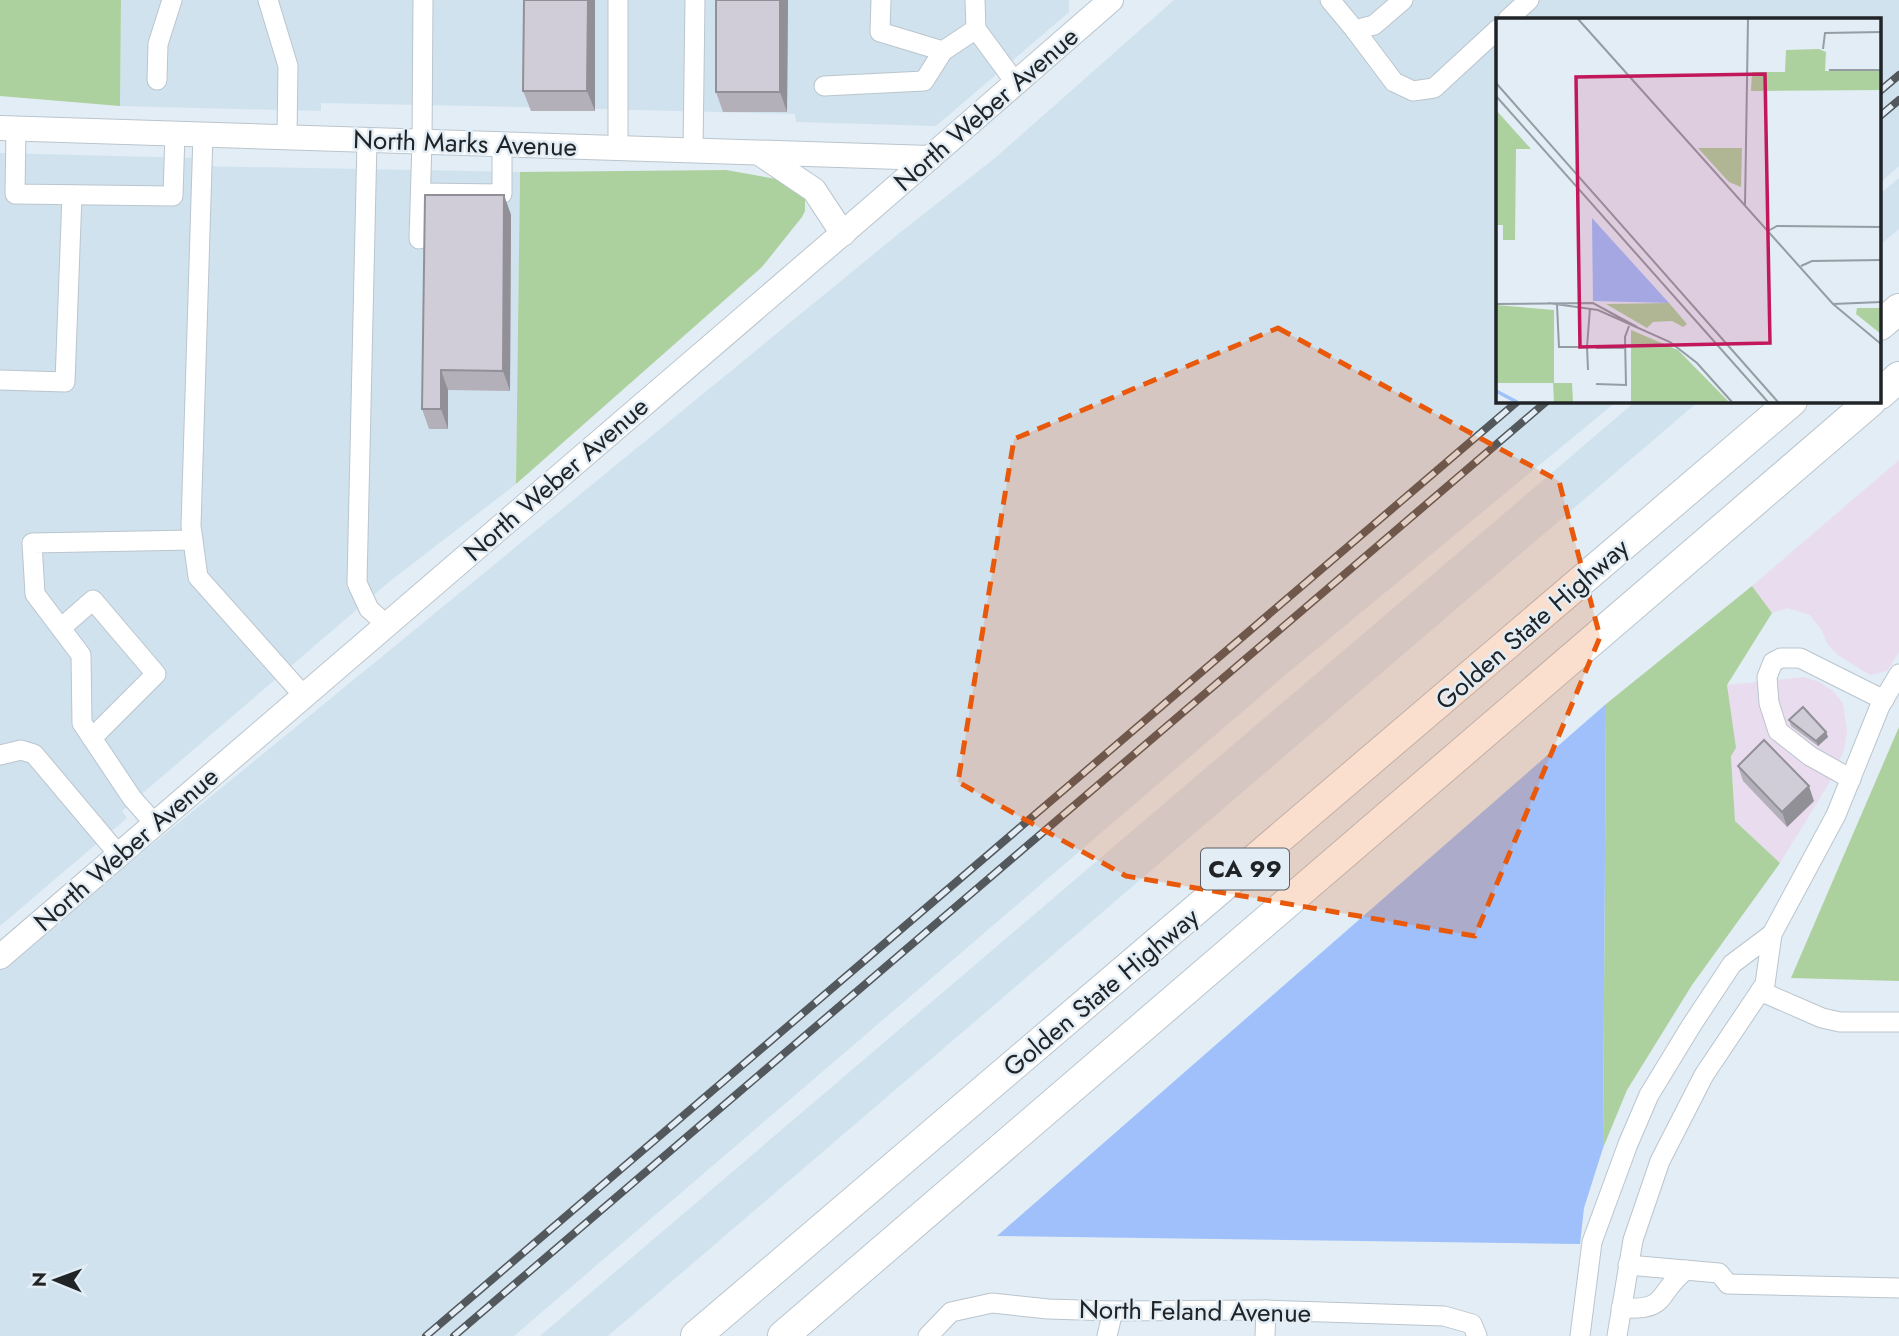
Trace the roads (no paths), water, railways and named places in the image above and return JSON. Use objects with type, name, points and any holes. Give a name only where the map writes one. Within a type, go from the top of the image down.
[{"type":"highway","points":[[1882,323],[1899,309]]},
{"type":"highway","points":[[1882,392],[1899,377]]},
{"type":"highway","name":"Golden State Highway","points":[[696,1336],[1791,402]]},
{"type":"highway","name":"Golden State Highway","points":[[783,1336],[1870,402]]},
{"type":"main road","name":"North Weber Avenue","points":[[0,957],[843,234],[1108,1]]},
{"type":"main road","name":"North Marks Avenue","points":[[8,128],[930,158]]},
{"type":"main road","points":[[759,153],[814,190],[843,234]]},
{"type":"street","points":[[157,80],[158,44],[172,0]]},
{"type":"street","points":[[268,0],[288,66],[287,137]]},
{"type":"street","points":[[419,239],[423,0]]},
{"type":"street","points":[[618,0],[618,148]]},
{"type":"street","points":[[693,150],[695,0]]},
{"type":"street","points":[[881,0],[880,32],[943,51]]},
{"type":"street","points":[[975,0],[976,29],[1015,82]]},
{"type":"street","points":[[1330,0],[1394,82],[1413,91],[1434,88],[1496,31]]},
{"type":"street","points":[[1355,30],[1374,25],[1403,0]]},
{"type":"street","points":[[1509,18],[1529,0]]},
{"type":"street","points":[[824,86],[924,81],[943,51],[976,29]]},
{"type":"street","points":[[8,128],[7,194],[173,196],[175,133]]},
{"type":"street","points":[[203,134],[191,526],[198,577],[304,696]]},
{"type":"street","points":[[367,140],[358,583],[369,609],[387,625]]},
{"type":"street","points":[[421,192],[502,194],[502,144]]},
{"type":"street","points":[[0,380],[65,382],[72,195]]},
{"type":"street","points":[[155,824],[132,798],[82,723],[81,654],[35,594],[32,543],[193,540]]},
{"type":"street","points":[[61,628],[93,600],[156,674],[92,738]]},
{"type":"street","points":[[1851,779],[1810,756],[1778,731],[1769,703],[1767,677],[1773,662],[1781,657],[1800,658],[1884,700]]},
{"type":"street","points":[[1618,1336],[1628,1265],[1660,1161],[1704,1075],[1765,984],[1772,934],[1836,815],[1884,700],[1899,674]]},
{"type":"street","points":[[0,755],[21,750],[34,754],[119,855]]},
{"type":"street","points":[[1580,1336],[1592,1242],[1649,1095],[1690,1026],[1732,964],[1772,934]]},
{"type":"street","points":[[1760,991],[1822,1018],[1840,1022],[1899,1022]]},
{"type":"street","points":[[1628,1265],[1719,1273],[1728,1284],[1899,1288]]},
{"type":"street","points":[[1621,1308],[1640,1310],[1652,1307],[1686,1270]]},
{"type":"street","name":"North Feland Avenue","points":[[928,1336],[951,1312],[992,1303],[1048,1309],[1114,1311],[1266,1310],[1444,1316],[1475,1330]]},
{"type":"street","points":[[1265,1336],[1266,1310]]},
{"type":"street","points":[[1107,1336],[1114,1311]]},
{"type":"water","points":[[1606,704],[1603,1148],[1584,1208],[1580,1244],[997,1236]]},
{"type":"railway","points":[[1882,89],[1899,75]]},
{"type":"railway","points":[[1882,114],[1899,100]]},
{"type":"railway","points":[[426,1336],[1517,402]]},
{"type":"railway","points":[[454,1336],[1546,402]]}]
